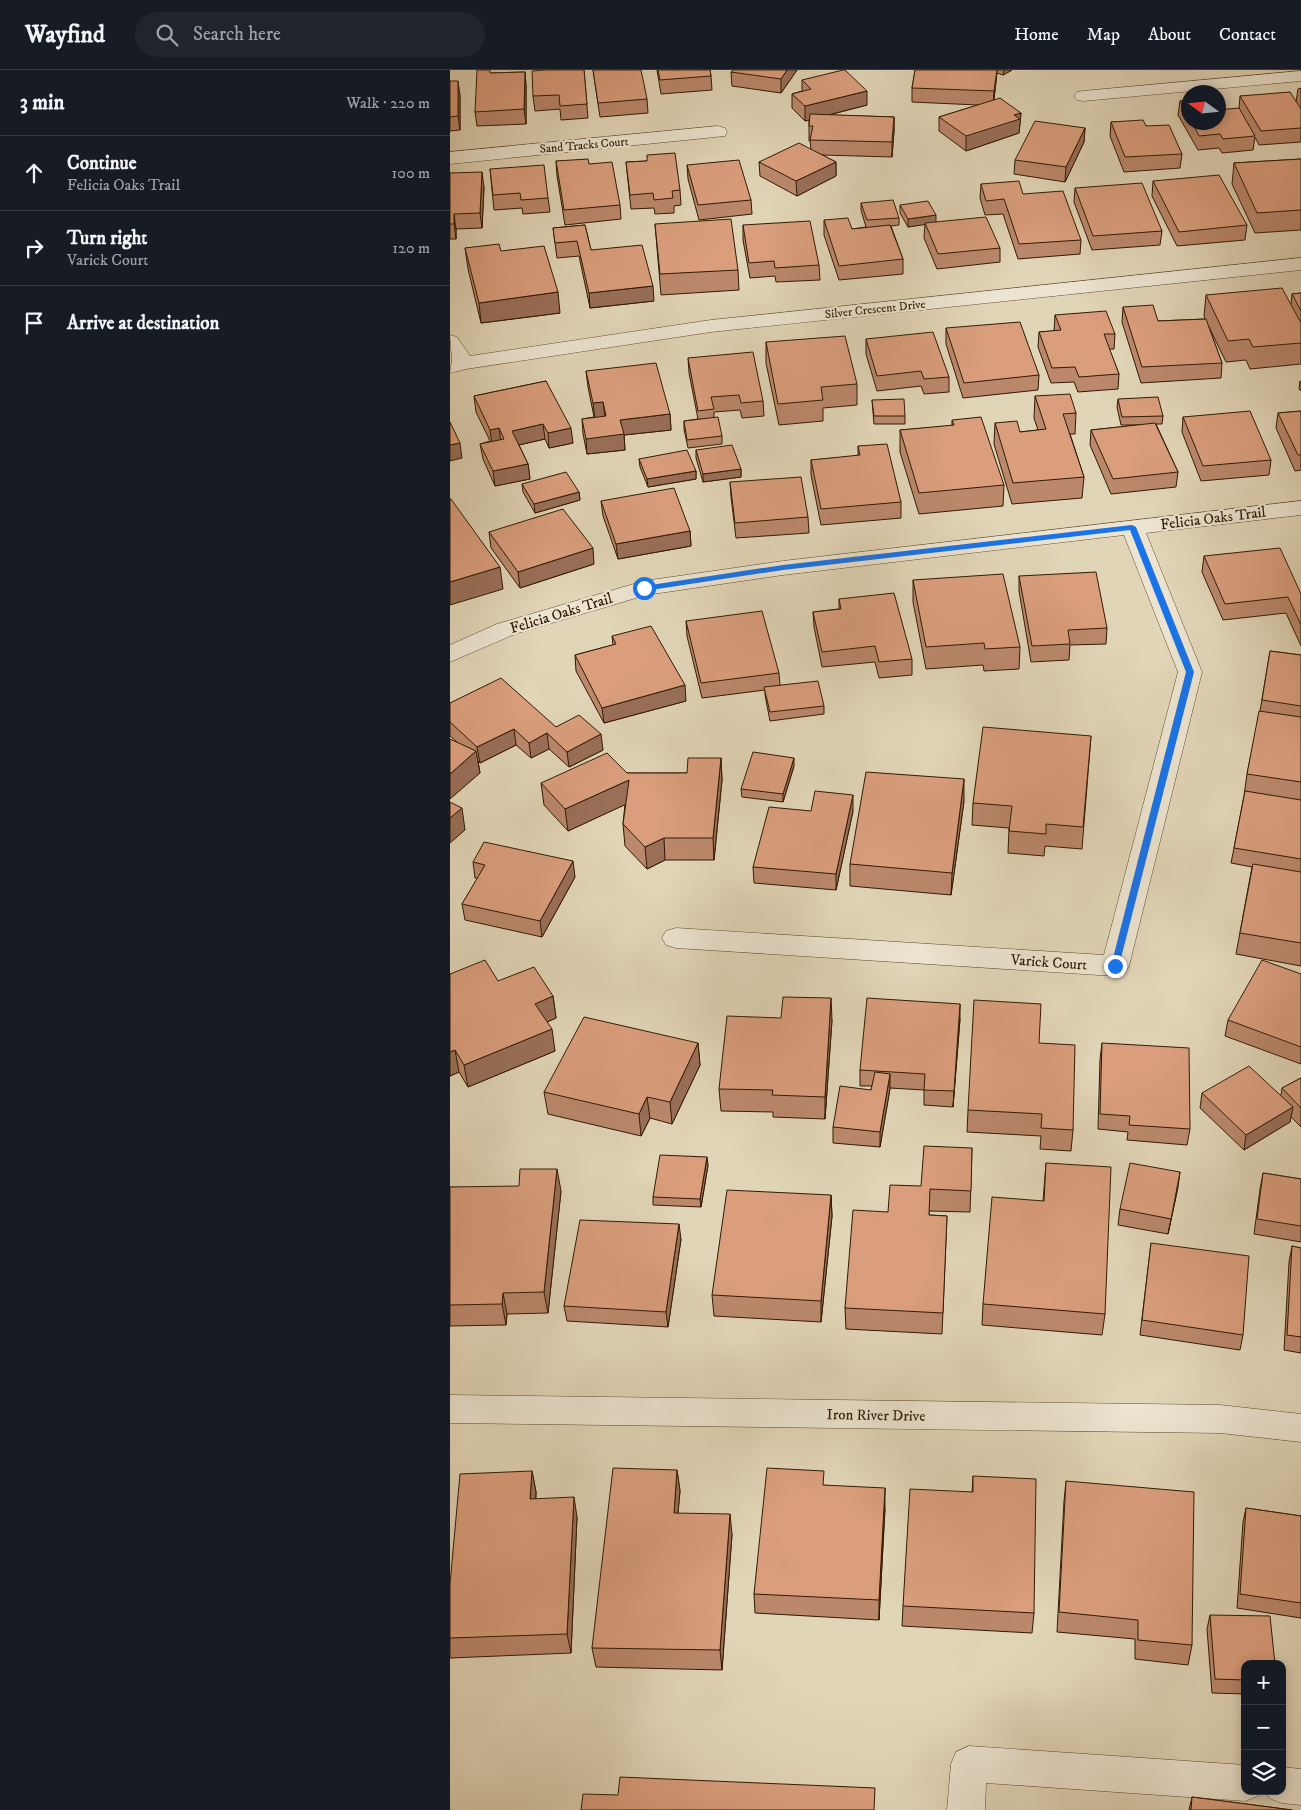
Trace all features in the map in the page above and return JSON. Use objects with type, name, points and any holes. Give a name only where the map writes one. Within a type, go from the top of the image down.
[{"type":"street","points":[[1083,96],[1301,76]]},
{"type":"street","name":"Sand Tracks Court","points":[[450,158],[718,132]]},
{"type":"street","name":"Silver Crescent Drive","points":[[457,365],[711,326],[1301,264]]},
{"type":"street","points":[[450,341],[457,365]]},
{"type":"street","name":"Felicia Oaks Trail","points":[[450,654],[506,629],[644,588],[783,568],[1301,508]]},
{"type":"street","name":"Varick Court","points":[[676,938],[1115,966],[1190,672],[1132,527]]},
{"type":"street","name":"Iron River Drive","points":[[450,1409],[1220,1419],[1301,1428]]},
{"type":"street","points":[[966,1810],[969,1764],[1241,1783]]},
{"type":"street","points":[[1286,1785],[1301,1786]]},
{"type":"building","points":[[477,70],[490,70],[490,73],[525,72],[524,109],[475,112]]},
{"type":"building","points":[[584,70],[587,104],[560,106],[559,95],[533,96],[532,71]]},
{"type":"building","points":[[593,70],[641,70],[647,99],[598,103]]},
{"type":"building","points":[[658,70],[710,70],[711,76],[660,80]]},
{"type":"building","points":[[733,70],[787,70],[781,79],[731,72]]},
{"type":"building","points":[[843,70],[867,91],[805,106],[792,94],[811,89],[802,80]]},
{"type":"building","points":[[915,70],[997,70],[994,91],[912,88]]},
{"type":"building","points":[[450,81],[458,81],[458,116],[450,117]]},
{"type":"building","points":[[1290,92],[1301,109],[1301,128],[1261,131],[1240,96]]},
{"type":"building","points":[[1000,98],[1021,113],[1014,115],[1020,119],[966,136],[939,117]]},
{"type":"building","points":[[1239,108],[1255,136],[1223,139],[1220,134],[1199,136],[1196,130],[1226,130],[1226,109]]},
{"type":"building","points":[[810,114],[894,117],[892,142],[810,140],[813,126],[809,126]]},
{"type":"building","points":[[1143,120],[1146,126],[1169,125],[1182,154],[1125,157],[1111,122]]},
{"type":"building","points":[[1035,121],[1085,128],[1066,167],[1015,160]]},
{"type":"building","points":[[799,143],[836,162],[796,181],[759,162]]},
{"type":"building","points":[[675,153],[680,190],[672,191],[673,198],[654,200],[653,193],[630,195],[626,162],[647,161],[647,155]]},
{"type":"building","points":[[588,159],[589,164],[612,162],[620,205],[564,210],[556,161]]},
{"type":"building","points":[[1301,159],[1301,210],[1257,213],[1234,163]]},
{"type":"building","points":[[739,160],[751,200],[698,205],[687,165]]},
{"type":"building","points":[[544,165],[548,198],[521,200],[520,193],[493,195],[490,169]]},
{"type":"building","points":[[482,172],[480,213],[454,214],[454,224],[450,224],[450,173]]},
{"type":"building","points":[[1219,175],[1247,225],[1179,232],[1153,181]]},
{"type":"building","points":[[1019,181],[1023,194],[1063,191],[1081,240],[1019,244],[1004,199],[986,201],[981,184]]},
{"type":"building","points":[[1142,183],[1162,231],[1093,236],[1075,188]]},
{"type":"building","points":[[893,200],[899,218],[867,220],[861,203]]},
{"type":"building","points":[[928,201],[936,215],[908,219],[900,205]]},
{"type":"building","points":[[986,217],[1000,248],[938,254],[925,223]]},
{"type":"building","points":[[848,218],[852,229],[890,225],[903,259],[839,266],[824,220]]},
{"type":"building","points":[[731,219],[738,270],[660,274],[655,224]]},
{"type":"building","points":[[810,221],[819,265],[775,268],[774,261],[749,263],[743,225]]},
{"type":"building","points":[[585,225],[591,250],[642,245],[653,286],[589,293],[577,241],[555,243],[553,228]]},
{"type":"building","points":[[499,244],[501,251],[544,246],[558,292],[479,303],[465,248]]},
{"type":"building","points":[[1282,288],[1301,323],[1301,343],[1253,347],[1249,339],[1228,341],[1206,295]]},
{"type":"building","points":[[1301,293],[1301,311],[1292,294]]},
{"type":"building","points":[[1153,305],[1158,321],[1206,319],[1222,363],[1142,367],[1123,307]]},
{"type":"building","points":[[1106,311],[1115,334],[1104,334],[1119,374],[1079,377],[1075,367],[1052,368],[1039,332],[1061,330],[1055,315]]},
{"type":"building","points":[[1020,322],[1039,375],[964,383],[946,328]]},
{"type":"building","points":[[933,332],[949,377],[924,379],[921,371],[877,376],[866,339]]},
{"type":"building","points":[[845,336],[857,384],[821,387],[823,400],[778,404],[766,342]]},
{"type":"building","points":[[753,352],[763,401],[741,403],[739,395],[711,397],[714,409],[698,411],[688,358]]},
{"type":"building","points":[[656,363],[670,414],[620,420],[624,434],[586,439],[582,419],[606,416],[603,402],[593,403],[586,371]]},
{"type":"building","points":[[546,381],[571,428],[548,433],[543,424],[512,431],[528,464],[493,471],[480,444],[504,439],[499,428],[490,430],[474,396]]},
{"type":"building","points":[[1070,394],[1076,413],[1063,414],[1084,477],[1013,483],[995,423],[1017,421],[1020,432],[1046,429],[1035,396]]},
{"type":"building","points":[[1158,397],[1163,416],[1122,417],[1118,399]]},
{"type":"building","points":[[904,399],[905,416],[874,416],[872,400]]},
{"type":"building","points":[[1250,411],[1271,460],[1203,466],[1183,417]]},
{"type":"building","points":[[1301,411],[1301,455],[1298,455],[1278,413]]},
{"type":"building","points":[[718,417],[722,436],[687,440],[684,421]]},
{"type":"building","points":[[981,417],[1004,485],[919,493],[900,430],[954,425],[952,420]]},
{"type":"building","points":[[450,422],[460,443],[450,445]]},
{"type":"building","points":[[1155,423],[1178,472],[1113,479],[1091,430]]},
{"type":"building","points":[[887,444],[901,502],[821,509],[811,460],[860,455],[858,446]]},
{"type":"building","points":[[732,445],[741,469],[703,474],[696,450]]},
{"type":"building","points":[[687,450],[696,471],[647,479],[639,459]]},
{"type":"building","points":[[566,472],[579,492],[534,504],[522,484]]},
{"type":"building","points":[[801,477],[808,517],[735,523],[730,482]]},
{"type":"building","points":[[674,488],[690,531],[616,544],[601,501]]},
{"type":"building","points":[[451,499],[500,567],[450,582]]},
{"type":"building","points":[[563,509],[593,548],[518,572],[489,532]]},
{"type":"building","points":[[1280,548],[1301,594],[1301,625],[1288,597],[1225,604],[1204,556]]},
{"type":"building","points":[[1096,572],[1107,628],[1068,630],[1070,644],[1032,646],[1019,576]]},
{"type":"building","points":[[1003,574],[1020,647],[985,649],[984,643],[926,647],[913,580]]},
{"type":"building","points":[[894,593],[912,659],[879,662],[875,646],[822,652],[813,612],[841,609],[839,599]]},
{"type":"building","points":[[762,611],[779,673],[701,683],[686,621]]},
{"type":"building","points":[[651,626],[685,685],[602,708],[575,655],[616,644],[612,636]]},
{"type":"building","points":[[1270,651],[1301,655],[1301,706],[1262,700]]},
{"type":"building","points":[[501,678],[556,727],[579,715],[601,734],[567,752],[547,733],[529,743],[514,729],[477,747],[450,722],[450,703]]},
{"type":"building","points":[[818,681],[824,706],[770,712],[764,687]]},
{"type":"building","points":[[1259,711],[1301,717],[1301,782],[1247,774]]},
{"type":"building","points":[[983,727],[1091,736],[1083,827],[1046,824],[1046,834],[1009,831],[1012,806],[973,803]]},
{"type":"building","points":[[450,739],[476,751],[450,774]]},
{"type":"building","points":[[753,752],[794,758],[783,794],[741,789]]},
{"type":"building","points":[[607,753],[627,773],[687,773],[688,758],[721,758],[713,838],[664,838],[645,847],[623,824],[629,780],[565,809],[541,783]]},
{"type":"building","points":[[866,772],[964,779],[952,873],[850,864]]},
{"type":"building","points":[[815,791],[853,795],[836,874],[753,867],[769,807],[811,811]]},
{"type":"building","points":[[1245,791],[1301,800],[1301,859],[1234,848]]},
{"type":"building","points":[[450,802],[462,808],[450,818]]},
{"type":"building","points":[[484,842],[573,861],[540,921],[462,904],[485,865],[473,862]]},
{"type":"building","points":[[1253,864],[1301,872],[1301,943],[1240,933]]},
{"type":"building","points":[[485,960],[498,981],[534,967],[553,996],[535,1004],[552,1029],[464,1065],[455,1050],[450,1052],[450,974]]},
{"type":"building","points":[[1262,960],[1301,974],[1301,1047],[1228,1020]]},
{"type":"building","points":[[783,997],[831,998],[825,1097],[772,1095],[773,1090],[719,1089],[727,1016],[781,1018]]},
{"type":"building","points":[[867,998],[960,1004],[954,1091],[924,1090],[925,1074],[860,1070]]},
{"type":"building","points":[[974,1000],[1041,1004],[1039,1043],[1075,1045],[1073,1130],[1041,1128],[1042,1114],[968,1110]]},
{"type":"building","points":[[584,1017],[698,1043],[670,1102],[647,1097],[639,1114],[544,1092]]},
{"type":"building","points":[[1102,1043],[1189,1048],[1190,1129],[1129,1125],[1130,1116],[1100,1114]]},
{"type":"building","points":[[1249,1066],[1293,1107],[1246,1135],[1202,1093]]},
{"type":"building","points":[[875,1072],[890,1074],[880,1132],[833,1127],[840,1086],[871,1090]]},
{"type":"building","points":[[1301,1078],[1301,1108],[1282,1088]]},
{"type":"building","points":[[924,1146],[972,1148],[971,1191],[930,1189],[929,1215],[947,1216],[943,1313],[845,1308],[853,1210],[888,1212],[890,1185],[921,1186]]},
{"type":"building","points":[[660,1155],[707,1157],[700,1199],[653,1197]]},
{"type":"building","points":[[1046,1163],[1111,1167],[1105,1314],[983,1304],[992,1197],[1044,1201]]},
{"type":"building","points":[[1130,1163],[1180,1172],[1171,1219],[1120,1209]]},
{"type":"building","points":[[520,1169],[557,1169],[544,1292],[503,1293],[502,1304],[450,1305],[450,1187],[519,1186]]},
{"type":"building","points":[[1263,1173],[1301,1179],[1301,1226],[1257,1219]]},
{"type":"building","points":[[727,1190],[831,1195],[821,1301],[712,1295]]},
{"type":"building","points":[[580,1220],[679,1224],[666,1312],[564,1306]]},
{"type":"building","points":[[1151,1243],[1249,1256],[1243,1335],[1142,1320]]},
{"type":"building","points":[[1292,1246],[1301,1248],[1301,1337],[1287,1335]]},
{"type":"building","points":[[613,1468],[677,1470],[674,1513],[730,1514],[720,1650],[592,1648]]},
{"type":"building","points":[[767,1468],[824,1471],[823,1485],[885,1488],[879,1600],[754,1594]]},
{"type":"building","points":[[532,1471],[530,1499],[574,1497],[567,1634],[450,1638],[450,1584],[460,1474]]},
{"type":"building","points":[[973,1476],[1036,1479],[1034,1613],[903,1606],[910,1489],[973,1492]]},
{"type":"building","points":[[1066,1481],[1194,1492],[1192,1645],[1138,1640],[1138,1620],[1059,1612]]},
{"type":"building","points":[[1246,1508],[1301,1516],[1301,1603],[1240,1594]]},
{"type":"building","points":[[1210,1615],[1270,1616],[1275,1660],[1241,1660],[1241,1680],[1215,1679]]},
{"type":"building","points":[[620,1777],[875,1788],[874,1810],[581,1810],[583,1794],[618,1795]]},
{"type":"building","points":[[1192,1797],[1292,1810],[1191,1810]]},
{"type":"route","points":[[644,588],[783,568],[1132,527],[1190,672],[1115,966]]}]
